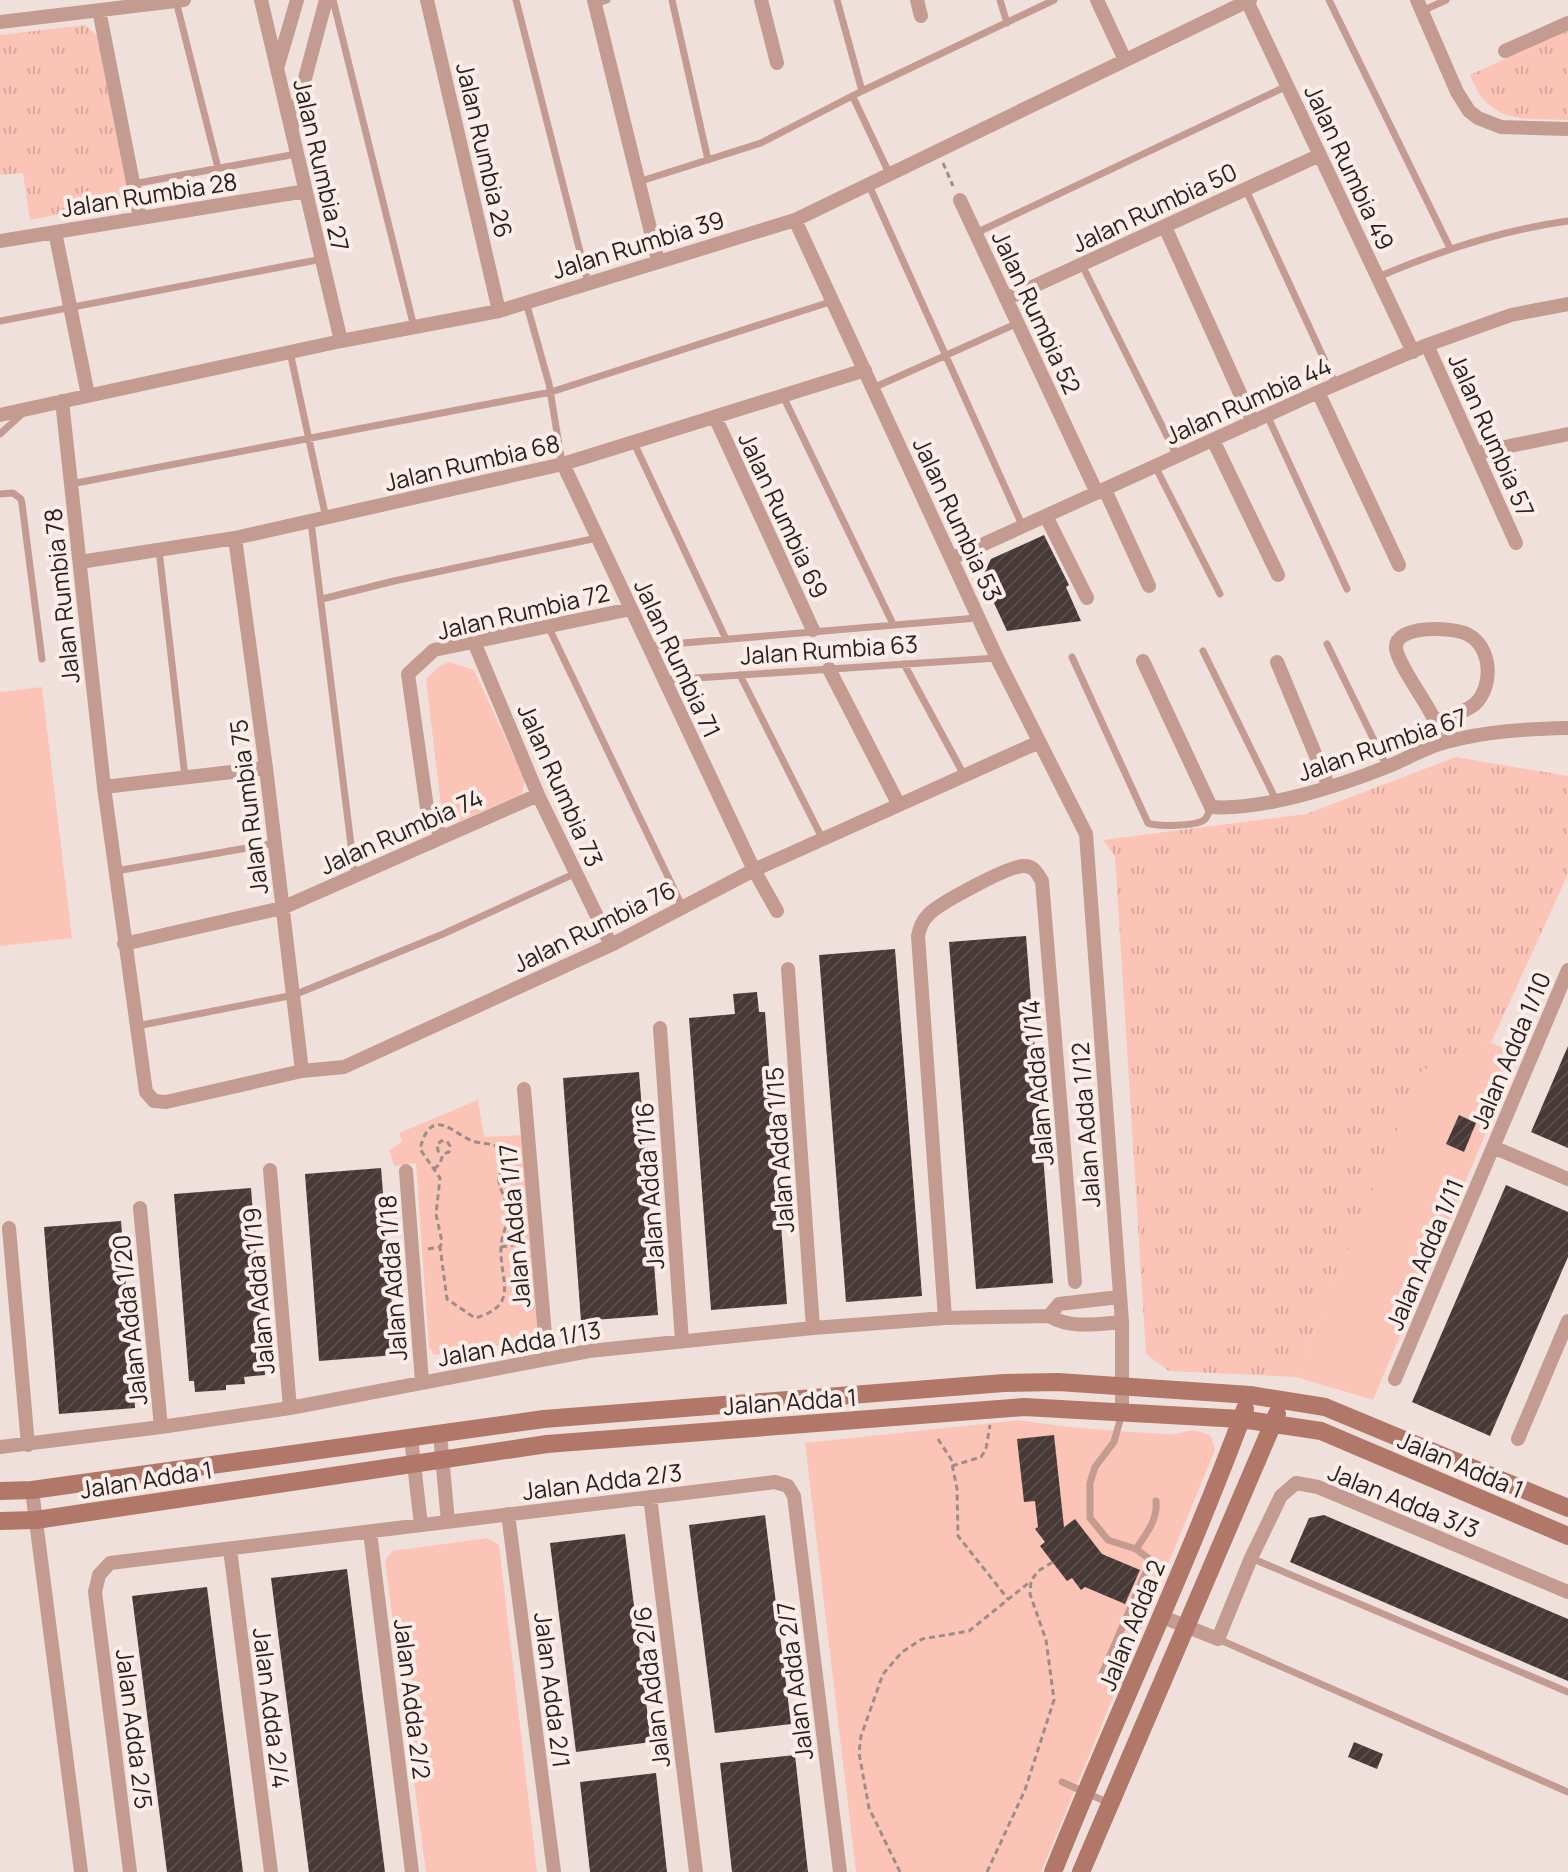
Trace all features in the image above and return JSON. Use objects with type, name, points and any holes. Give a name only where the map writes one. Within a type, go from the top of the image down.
[{"type":"street","points":[[0,22],[184,0]]},
{"type":"street","name":"Jalan Rumbia 27","points":[[261,0],[341,341]]},
{"type":"street","points":[[277,69],[297,0]]},
{"type":"street","points":[[291,130],[326,0]]},
{"type":"street","name":"Jalan Rumbia 26","points":[[427,0],[499,311]]},
{"type":"street","points":[[761,0],[777,63]]},
{"type":"street","points":[[917,0],[921,16]]},
{"type":"street","points":[[1097,0],[1125,60]]},
{"type":"street","points":[[599,1],[658,261]]},
{"type":"street","name":"Jalan Rumbia 39","points":[[0,415],[341,341],[499,311],[795,220],[1249,1]]},
{"type":"street","name":"Jalan Rumbia 49","points":[[1249,1],[1413,352]]},
{"type":"street","points":[[1419,6],[1457,92],[1469,111],[1489,124],[1501,127],[1568,129]]},
{"type":"street","points":[[99,10],[140,218]]},
{"type":"street","points":[[1505,51],[1568,23]]},
{"type":"street","name":"Jalan Rumbia 50","points":[[1006,299],[1320,155]]},
{"type":"street","name":"Jalan Rumbia 28","points":[[0,241],[306,191]]},
{"type":"street","name":"Jalan Rumbia 52","points":[[960,200],[1149,586]]},
{"type":"street","name":"Jalan Rumbia 53","points":[[795,220],[1037,743],[1086,834]]},
{"type":"street","points":[[1165,227],[1260,419]]},
{"type":"street","points":[[55,232],[88,395]]},
{"type":"street","name":"Jalan Rumbia 44","points":[[953,558],[1427,345],[1511,315],[1568,304]]},
{"type":"street","name":"Jalan Rumbia 57","points":[[1427,345],[1516,543]]},
{"type":"street","name":"Jalan Rumbia 68","points":[[80,562],[235,538],[563,464],[865,370]]},
{"type":"street","points":[[1318,392],[1399,565]]},
{"type":"street","name":"Jalan Rumbia 78","points":[[62,401],[124,944],[146,1092],[154,1101]]},
{"type":"street","name":"Jalan Rumbia 69","points":[[715,417],[813,630]]},
{"type":"street","points":[[1476,453],[1568,434]]},
{"type":"street","points":[[1213,440],[1278,575]]},
{"type":"street","name":"Jalan Rumbia 71","points":[[563,464],[754,870],[777,911]]},
{"type":"street","points":[[1046,516],[1087,598]]},
{"type":"street","name":"Jalan Rumbia 75","points":[[235,538],[302,1071]]},
{"type":"street","name":"Jalan Rumbia 72","points":[[441,836],[427,808],[408,674],[434,650],[631,609]]},
{"type":"street","points":[[1435,721],[1466,711],[1482,697],[1487,681],[1487,664],[1480,647],[1467,634],[1438,630],[1411,631],[1401,636],[1396,648],[1435,721],[1443,743]]},
{"type":"street","name":"Jalan Rumbia 73","points":[[474,642],[538,795],[611,945]]},
{"type":"street","points":[[1143,661],[1211,807]]},
{"type":"street","points":[[1277,662],[1328,785]]},
{"type":"street","points":[[829,669],[899,805]]},
{"type":"street","name":"Jalan Rumbia 67","points":[[1211,807],[1234,809],[1299,796],[1387,767],[1443,743],[1494,731],[1568,728]]},
{"type":"street","name":"Jalan Rumbia 76","points":[[154,1101],[166,1102],[302,1071],[344,1067],[611,945],[822,838],[1037,743]]},
{"type":"street","points":[[104,787],[266,768]]},
{"type":"street","name":"Jalan Rumbia 74","points":[[124,944],[282,908],[538,795]]},
{"type":"street","name":"Jalan Adda 1/12","points":[[1086,834],[1122,1322],[1122,1413]]},
{"type":"street","name":"Jalan Adda 1/14","points":[[945,1318],[918,936],[920,925],[937,907],[1006,870],[1025,865],[1035,870],[1042,881],[1075,1282]]},
{"type":"street","name":"Jalan Adda 1/15","points":[[788,969],[813,1328]]},
{"type":"street","name":"Jalan Adda 1/10","points":[[1493,1147],[1568,970]]},
{"type":"street","name":"Jalan Adda 1/16","points":[[660,1028],[682,1341]]},
{"type":"street","name":"Jalan Adda 1/17","points":[[524,1089],[547,1358]]},
{"type":"street","points":[[1493,1147],[1568,1179]]},
{"type":"street","name":"Jalan Adda 1/11","points":[[1395,1379],[1493,1147]]},
{"type":"street","name":"Jalan Adda 1/19","points":[[270,1170],[290,1408]]},
{"type":"street","name":"Jalan Adda 1/18","points":[[406,1171],[422,1382]]},
{"type":"street","name":"Jalan Adda 1/20","points":[[140,1208],[161,1427]]},
{"type":"street","points":[[9,1228],[28,1445]]},
{"type":"street","points":[[1119,1297],[1059,1304],[1049,1316],[1061,1323],[1074,1325],[1122,1322]]},
{"type":"street","name":"Jalan Adda 1/13","points":[[0,1447],[290,1408],[589,1351],[813,1328],[945,1318],[1049,1316]]},
{"type":"street","points":[[1518,1439],[1568,1321]]},
{"type":"street","name":"Jalan Adda 1","points":[[0,1491],[32,1490],[544,1419],[1004,1383],[1058,1382],[1250,1395],[1325,1407],[1568,1508]]},
{"type":"street","name":"Jalan Adda 2","points":[[1053,1872],[1250,1395]]},
{"type":"street","name":"Jalan Adda 2","points":[[1081,1872],[1282,1400]]},
{"type":"street","name":"Jalan Adda 1","points":[[0,1521],[36,1520],[547,1444],[1024,1407],[1241,1419],[1321,1431],[1568,1536]]},
{"type":"street","points":[[440,1434],[448,1522]]},
{"type":"street","points":[[411,1438],[421,1525]]},
{"type":"street","name":"Jalan Adda 2/3","points":[[370,1532],[775,1482],[788,1486]]},
{"type":"street","name":"Jalan Adda 3/3","points":[[1218,1639],[1251,1558],[1281,1496],[1296,1483],[1318,1487],[1568,1592]]},
{"type":"street","name":"Jalan Adda 2/7","points":[[788,1486],[794,1496],[840,1872]]},
{"type":"street","points":[[32,1490],[81,1872]]},
{"type":"street","name":"Jalan Adda 2/6","points":[[650,1497],[696,1872]]},
{"type":"street","name":"Jalan Adda 2/1","points":[[508,1514],[554,1872]]},
{"type":"street","points":[[230,1549],[370,1532]]},
{"type":"street","name":"Jalan Adda 2/2","points":[[370,1532],[412,1872]]},
{"type":"street","name":"Jalan Adda 2/5","points":[[130,1872],[95,1592],[99,1575],[110,1563],[230,1549]]},
{"type":"street","name":"Jalan Adda 2/4","points":[[230,1549],[271,1872]]},
{"type":"street","points":[[1160,1616],[1218,1639]]},
{"type":"lane","points":[[333,0],[414,327]]},
{"type":"lane","points":[[516,0],[588,283]]},
{"type":"lane","points":[[672,0],[708,160]]},
{"type":"lane","points":[[837,0],[862,91]]},
{"type":"lane","points":[[1000,0],[1007,23]]},
{"type":"lane","points":[[641,181],[761,143],[862,91],[1054,0]]},
{"type":"lane","points":[[1329,0],[1450,248]]},
{"type":"lane","points":[[1419,6],[1446,0]]},
{"type":"lane","points":[[176,1],[218,168]]},
{"type":"lane","points":[[976,233],[1287,86]]},
{"type":"lane","points":[[853,97],[889,173]]},
{"type":"lane","points":[[133,184],[297,154]]},
{"type":"lane","points":[[868,183],[1023,527]]},
{"type":"lane","points":[[1246,190],[1336,385]]},
{"type":"lane","points":[[1378,277],[1450,248],[1568,221]]},
{"type":"lane","points":[[0,321],[322,259]]},
{"type":"lane","points":[[1082,265],[1177,456]]},
{"type":"lane","points":[[71,484],[551,392],[833,301]]},
{"type":"lane","points":[[526,302],[551,392],[563,464]]},
{"type":"lane","points":[[873,388],[1018,323]]},
{"type":"lane","points":[[290,352],[308,440],[318,520],[322,599],[355,877]]},
{"type":"lane","points":[[783,396],[893,624]]},
{"type":"lane","points":[[0,434],[26,410]]},
{"type":"lane","points":[[1260,419],[1347,589]]},
{"type":"lane","points":[[634,443],[726,639]]},
{"type":"lane","points":[[1155,466],[1220,594]]},
{"type":"lane","points":[[0,494],[13,493],[21,499],[42,659]]},
{"type":"lane","points":[[322,599],[597,538]]},
{"type":"lane","points":[[159,550],[185,777]]},
{"type":"lane","points":[[648,646],[980,618]]},
{"type":"lane","points":[[548,626],[683,908]]},
{"type":"lane","points":[[1327,644],[1387,767]]},
{"type":"lane","points":[[1203,651],[1276,800]]},
{"type":"lane","points":[[1072,657],[1148,823],[1158,827],[1201,821],[1211,807]]},
{"type":"lane","name":"Jalan Rumbia 63","points":[[664,680],[997,658]]},
{"type":"lane","points":[[904,664],[964,775]]},
{"type":"lane","points":[[740,675],[822,838]]},
{"type":"lane","points":[[116,871],[275,843]]},
{"type":"lane","points":[[137,1026],[294,995],[443,934],[576,873]]},
{"type":"lane","points":[[1122,1413],[1114,1442],[1095,1467],[1090,1483],[1090,1518],[1108,1540],[1136,1549],[1148,1558],[1149,1565],[1102,1674],[1134,1682]]},
{"type":"lane","points":[[1136,1549],[1154,1520],[1156,1501]]},
{"type":"lane","points":[[1251,1558],[1568,1692]]},
{"type":"lane","points":[[1218,1639],[1568,1792]]},
{"type":"lane","points":[[1062,1782],[1109,1803]]},
{"type":"path","points":[[937,149],[960,200]]},
{"type":"path","points":[[435,1126],[455,1128],[475,1142],[490,1142],[505,1154],[505,1164],[498,1181],[508,1212],[501,1247],[505,1293],[500,1306],[488,1314],[475,1318],[447,1299],[436,1214],[440,1178],[434,1169],[420,1149],[423,1137],[435,1126]]},
{"type":"path","points":[[434,1169],[440,1164],[443,1154]]},
{"type":"path","points":[[501,1247],[537,1243]]},
{"type":"path","points":[[412,1250],[440,1247]]},
{"type":"path","points":[[952,1466],[981,1457],[986,1449],[992,1409]]},
{"type":"path","points":[[938,1439],[952,1466],[957,1489],[958,1536],[1008,1599]]},
{"type":"path","points":[[900,1872],[869,1808],[859,1753],[861,1736],[883,1674],[902,1652],[922,1639],[969,1631],[1031,1581],[1038,1571],[1053,1562]]},
{"type":"path","points":[[987,1872],[1025,1790],[1054,1700],[1046,1640],[1030,1594],[1031,1581]]},
{"type":"green space","points":[[85,25],[98,37],[129,193],[121,202],[30,220],[23,173],[0,175],[0,35]]},
{"type":"green space","points":[[1568,30],[1568,120],[1509,116],[1487,103],[1470,75]]},
{"type":"green space","points":[[449,662],[474,670],[525,780],[522,794],[457,822],[441,806],[426,679]]},
{"type":"green space","points":[[42,687],[72,938],[0,946],[0,692]]},
{"type":"green space","points":[[1456,757],[1568,776],[1568,874],[1491,1043],[1422,1071],[1296,1377],[1169,1371],[1146,1354],[1115,856],[1103,840],[1306,814]]},
{"type":"green space","points":[[1491,1043],[1519,1055],[1373,1400],[1296,1377],[1422,1070]]},
{"type":"green space","points":[[478,1100],[484,1137],[524,1135],[541,1340],[434,1355],[429,1347],[416,1163],[394,1166],[389,1150],[402,1142],[399,1133]]},
{"type":"green space","points":[[1020,1420],[1164,1434],[1196,1431],[1211,1436],[1215,1450],[1041,1872],[856,1872],[805,1443]]},
{"type":"green space","points":[[488,1538],[499,1545],[537,1872],[426,1872],[385,1561],[392,1551]]},
{"type":"building","points":[[1044,535],[1069,585],[1066,587],[1081,621],[1007,631],[982,577],[991,559]]},
{"type":"building","points":[[1026,936],[1053,1283],[976,1289],[949,942]]},
{"type":"building","points":[[895,949],[922,1296],[846,1302],[819,955]]},
{"type":"building","points":[[757,992],[759,1012],[765,1012],[787,1304],[711,1310],[689,1018],[735,1014],[733,994]]},
{"type":"building","points":[[1568,1046],[1568,1148],[1531,1132]]},
{"type":"building","points":[[639,1072],[658,1315],[581,1321],[563,1078]]},
{"type":"building","points":[[1459,1115],[1476,1123],[1464,1152],[1446,1144]]},
{"type":"building","points":[[381,1168],[396,1355],[319,1361],[305,1174]]},
{"type":"building","points":[[1506,1185],[1568,1212],[1568,1257],[1490,1436],[1412,1402]]},
{"type":"building","points":[[251,1188],[265,1375],[244,1377],[245,1384],[226,1385],[226,1390],[195,1392],[194,1381],[189,1381],[174,1194]]},
{"type":"building","points":[[121,1221],[135,1408],[59,1414],[44,1227]]},
{"type":"building","points":[[1054,1435],[1064,1527],[1075,1519],[1102,1554],[1140,1570],[1125,1604],[1085,1587],[1081,1590],[1072,1578],[1067,1581],[1040,1546],[1045,1542],[1035,1529],[1038,1527],[1035,1501],[1024,1502],[1017,1439]]},
{"type":"building","points":[[765,1515],[791,1724],[715,1733],[689,1525]]},
{"type":"building","points":[[1324,1515],[1568,1619],[1568,1681],[1290,1562],[1309,1518]]},
{"type":"building","points":[[625,1534],[651,1742],[576,1752],[550,1543]]},
{"type":"building","points":[[347,1569],[385,1872],[309,1872],[271,1578]]},
{"type":"building","points":[[207,1587],[243,1872],[167,1872],[132,1596]]},
{"type":"building","points":[[1354,1742],[1383,1754],[1377,1769],[1348,1757]]},
{"type":"building","points":[[795,1755],[808,1872],[732,1872],[720,1763]]},
{"type":"building","points":[[656,1773],[667,1872],[590,1872],[580,1782]]}]
